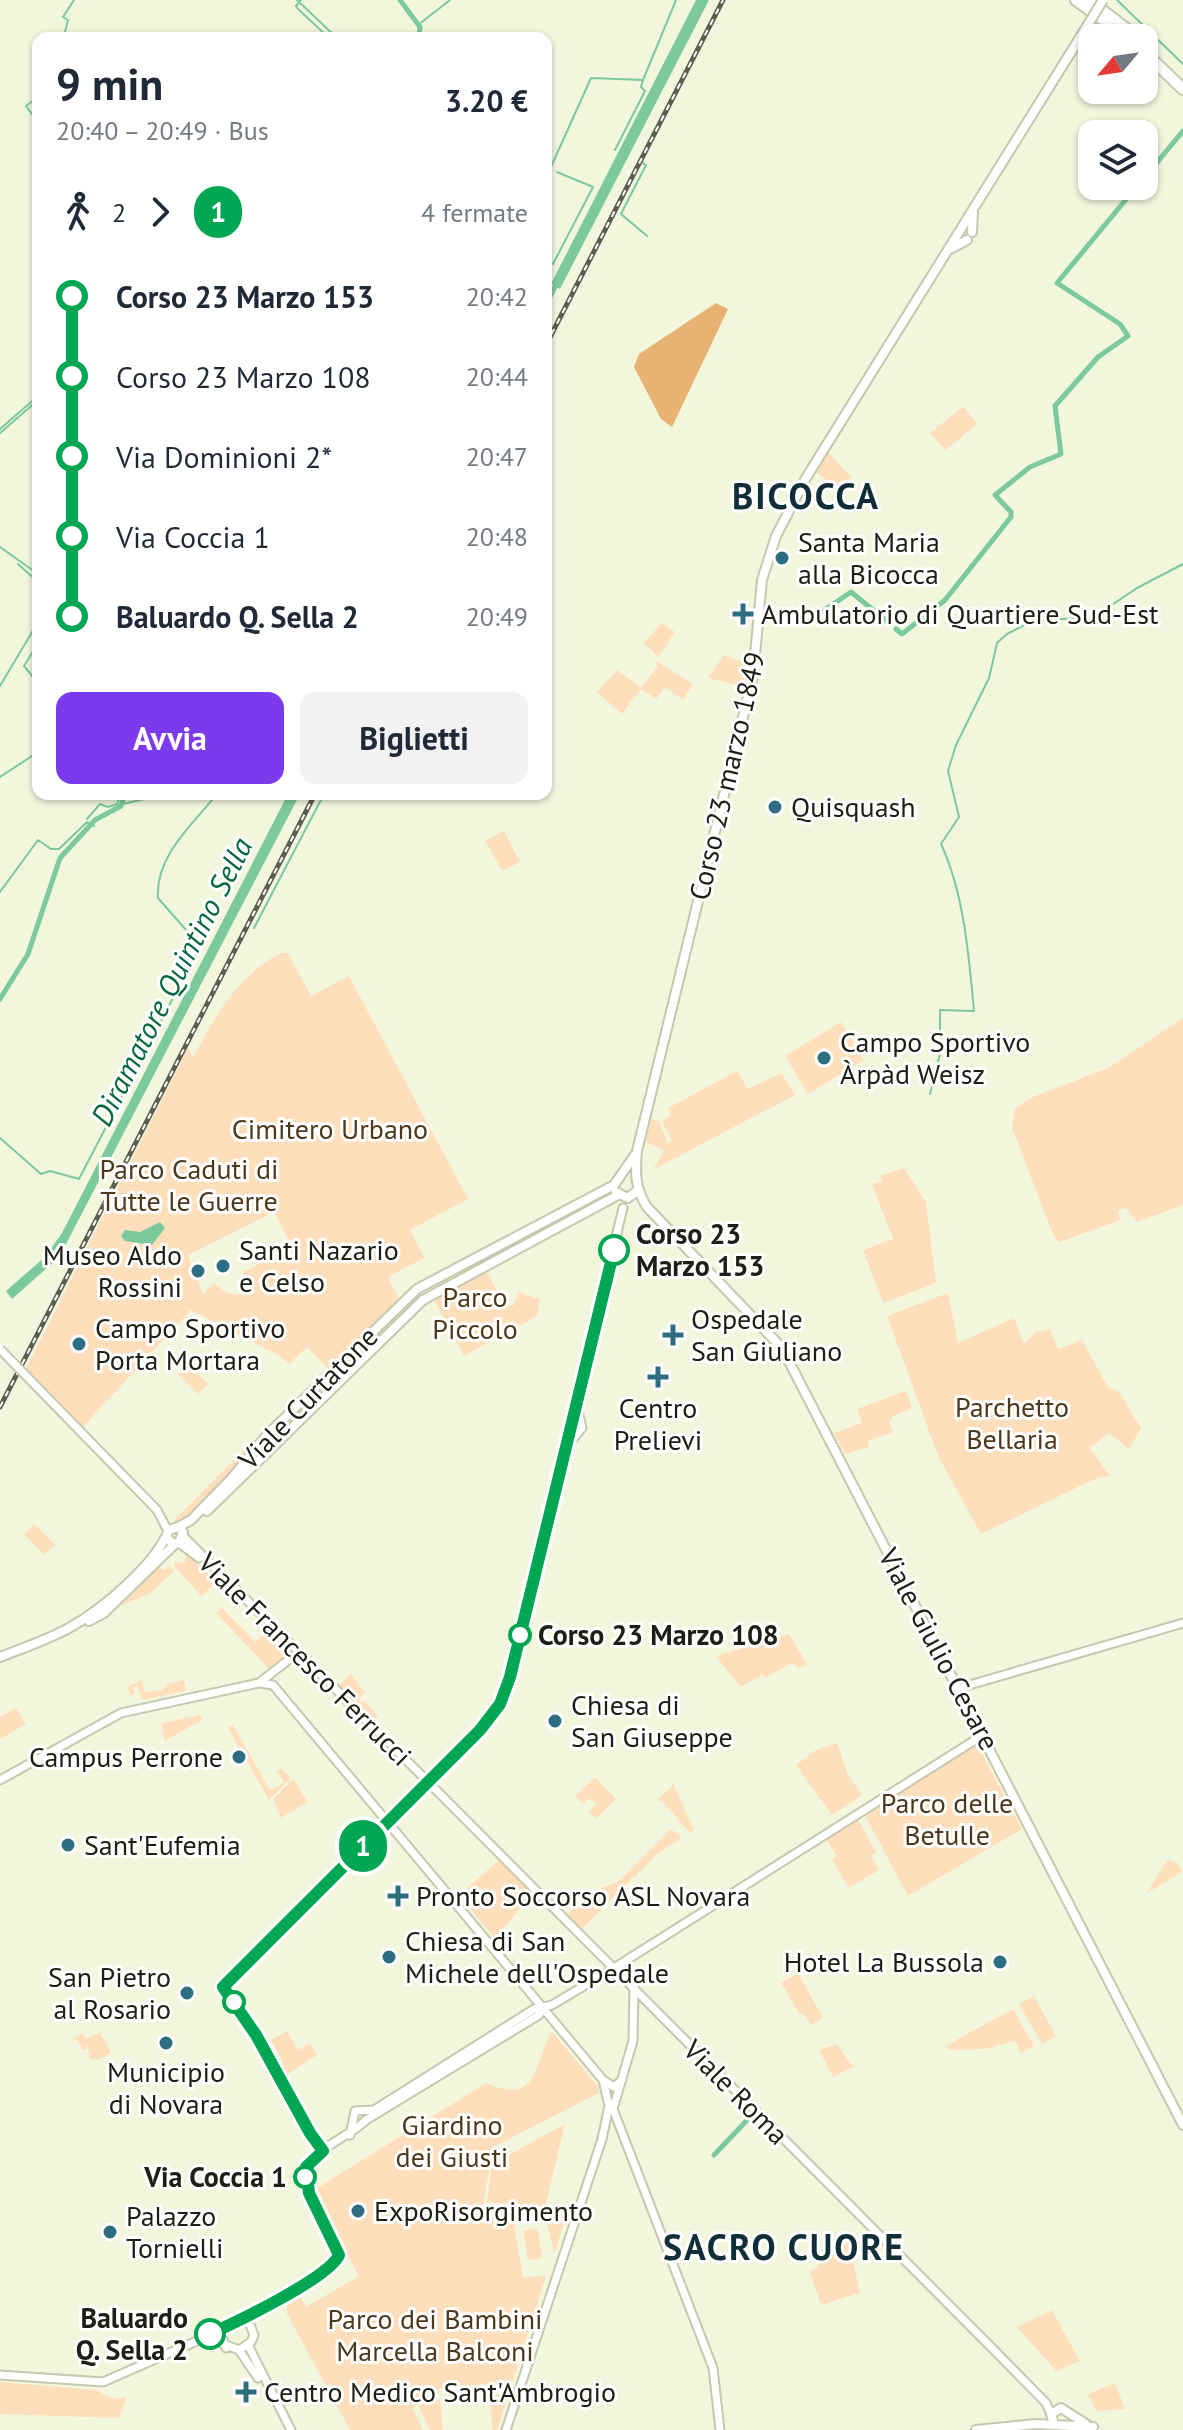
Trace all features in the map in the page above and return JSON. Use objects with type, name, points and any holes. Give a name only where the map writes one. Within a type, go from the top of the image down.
[{"type":"highway","points":[[1076,0],[1109,24]]},
{"type":"highway","points":[[1093,0],[1121,24]]},
{"type":"highway","points":[[1158,56],[1183,79]]},
{"type":"highway","points":[[1158,65],[1183,89]]},
{"type":"main road","name":"Corso 23 marzo 1849","points":[[627,1196],[635,1179],[637,1151],[753,676],[761,593],[768,560],[806,478],[1089,23],[1093,0]]},
{"type":"main road","name":"Corso 23 marzo 1849","points":[[946,252],[970,236],[974,207]]},
{"type":"main road","points":[[959,229],[970,236]]},
{"type":"main road","name":"Corso 23 marzo 1849","points":[[614,1185],[637,1151]]},
{"type":"main road","points":[[623,1175],[635,1179]]},
{"type":"main road","points":[[614,1185],[627,1196],[623,1208]]},
{"type":"main road","name":"Viale Curtatone","points":[[0,1657],[72,1627],[101,1607],[232,1478],[266,1436],[417,1289],[614,1185]]},
{"type":"main road","name":"Viale Curtatone","points":[[176,1535],[423,1300],[627,1196]]},
{"type":"main road","name":"Viale Giulio Cesare","points":[[627,1196],[647,1207],[782,1348],[1183,2125]]},
{"type":"main road","points":[[1067,2424],[1068,2412]]},
{"type":"main road","points":[[976,2430],[1035,2424],[1068,2412],[1095,2429]]},
{"type":"main road","points":[[1054,2416],[1067,2424],[1095,2429]]},
{"type":"street","points":[[387,1822],[480,1730],[506,1691],[564,1452],[574,1423],[623,1208]]},
{"type":"street","points":[[0,1349],[157,1510],[176,1535]]},
{"type":"street","points":[[564,1452],[578,1432],[574,1423]]},
{"type":"street","name":"Viale Francesco Ferrucci","points":[[176,1535],[289,1646],[292,1657]]},
{"type":"street","name":"Viale Francesco Ferrucci","points":[[176,1535],[426,1781]]},
{"type":"street","points":[[959,1688],[1183,1623]]},
{"type":"street","points":[[0,1780],[121,1713],[268,1681],[292,1657],[302,1657]]},
{"type":"street","points":[[268,1681],[603,2080],[614,2087],[622,2080]]},
{"type":"street","points":[[226,2347],[222,2332],[329,2268],[337,2260],[338,2251],[309,2193],[305,2172],[310,2161],[350,2135],[374,2110],[526,2019],[539,2015],[543,2007],[614,1968],[983,1735]]},
{"type":"street","name":"Viale Roma","points":[[426,1781],[1046,2403],[1054,2416]]},
{"type":"street","points":[[634,1988],[633,2041],[613,2109],[713,2368],[720,2430]]},
{"type":"street","points":[[635,2011],[639,2002],[648,2003]]},
{"type":"street","points":[[506,2430],[602,2139],[609,2106],[603,2080]]},
{"type":"street","points":[[0,2375],[103,2382],[206,2337],[239,2350],[248,2345],[254,2333],[247,2317]]},
{"type":"street","points":[[248,2345],[288,2430]]},
{"type":"street","points":[[239,2350],[288,2430]]},
{"type":"green space","points":[[963,407],[978,424],[945,450],[930,433]]},
{"type":"green space","points":[[828,452],[851,477],[840,490],[816,472]]},
{"type":"green space","points":[[662,623],[675,632],[659,657],[643,643]]},
{"type":"green space","points":[[724,655],[749,664],[744,687],[708,678]]},
{"type":"green space","points":[[656,661],[693,684],[683,700],[665,687],[656,699],[641,689],[622,714],[597,692],[617,670],[641,688],[657,667]]},
{"type":"green space","points":[[504,831],[520,862],[502,871],[485,841]]},
{"type":"green space","points":[[280,953],[288,953],[311,996],[349,976],[468,1199],[410,1230],[424,1258],[388,1277],[399,1299],[327,1368],[307,1347],[289,1364],[280,1356],[191,1310],[83,1427],[26,1368],[188,1048],[193,1058],[229,999],[265,963]],"holes":[[[274,1212],[292,1247],[243,1272],[246,1287],[241,1295],[227,1293],[214,1283],[203,1294],[188,1255]]]},
{"type":"green space","points":[[1183,1018],[1183,1205],[1137,1222],[1126,1208],[1118,1211],[1120,1220],[1060,1242],[1054,1237],[1012,1128],[1015,1109],[1028,1099],[1110,1067]]},
{"type":"green space","name":"Campo Sportivo Àrpàd Weisz","points":[[841,1022],[864,1060],[808,1094],[785,1056]]},
{"type":"green space","points":[[737,1071],[748,1089],[781,1073],[795,1095],[653,1170],[664,1151],[645,1141],[651,1119],[659,1121],[668,1143],[672,1141],[662,1121],[671,1116],[668,1108]]},
{"type":"green space","points":[[904,1168],[926,1202],[936,1283],[883,1303],[863,1250],[893,1239],[872,1184],[882,1181],[880,1176]]},
{"type":"green space","name":"Parco Piccolo","points":[[487,1272],[504,1304],[513,1306],[518,1292],[540,1299],[537,1316],[464,1356],[435,1302],[438,1296]]},
{"type":"green space","name":"Parchetto Bellaria","points":[[948,1293],[958,1343],[1014,1318],[1024,1344],[1036,1332],[1050,1329],[1058,1349],[1082,1340],[1108,1387],[1119,1392],[1141,1428],[1129,1449],[1109,1433],[1090,1448],[1110,1476],[1099,1477],[981,1534],[938,1456],[887,1316]]},
{"type":"green space","points":[[188,1364],[208,1384],[198,1394],[178,1374]]},
{"type":"green space","points":[[906,1391],[912,1408],[893,1416],[889,1422],[893,1432],[868,1441],[869,1447],[845,1454],[834,1433],[862,1423],[857,1409]]},
{"type":"green space","points":[[249,1445],[239,1464],[217,1490],[183,1520],[175,1523],[174,1520]]},
{"type":"green space","points":[[34,1524],[55,1545],[44,1555],[24,1534]]},
{"type":"green space","points":[[186,1552],[217,1582],[201,1596],[174,1566],[174,1562],[185,1563]]},
{"type":"green space","points":[[170,1566],[174,1571],[151,1593],[121,1606],[158,1568],[165,1570]]},
{"type":"green space","points":[[222,1608],[255,1642],[267,1632],[286,1655],[270,1670],[216,1613]]},
{"type":"green space","points":[[789,1634],[807,1664],[799,1668],[792,1663],[740,1687],[716,1656]]},
{"type":"green space","points":[[351,1674],[365,1693],[357,1701],[365,1702],[378,1716],[373,1721],[338,1686]]},
{"type":"green space","points":[[142,1680],[145,1692],[163,1690],[167,1684],[184,1680],[186,1691],[142,1700],[137,1686],[133,1687],[135,1694],[131,1695],[127,1687]]},
{"type":"green space","points":[[16,1708],[26,1724],[0,1739],[0,1717]]},
{"type":"green space","points":[[201,1715],[202,1720],[165,1741],[161,1723]]},
{"type":"green space","points":[[233,1725],[270,1790],[284,1783],[277,1771],[281,1768],[291,1778],[269,1800],[228,1728]]},
{"type":"green space","points":[[837,1743],[848,1775],[862,1795],[832,1815],[796,1765],[816,1750]]},
{"type":"green space","name":"Parco delle Betulle","points":[[977,1744],[1022,1829],[908,1896],[864,1814]]},
{"type":"green space","points":[[595,1777],[616,1799],[596,1819],[589,1812],[596,1804],[589,1798],[583,1804],[575,1796]]},
{"type":"green space","points":[[293,1779],[308,1802],[281,1818],[273,1799]]},
{"type":"green space","points":[[672,1781],[694,1830],[690,1833],[662,1801],[657,1800],[672,1787]]},
{"type":"green space","points":[[858,1819],[876,1852],[871,1856],[879,1870],[849,1888],[832,1860],[837,1856],[826,1839]]},
{"type":"green space","points":[[671,1829],[682,1838],[658,1853],[634,1878],[631,1876],[631,1880],[581,1930],[567,1915],[575,1906],[561,1890],[576,1905],[585,1905],[601,1888],[618,1882]]},
{"type":"green space","points":[[499,1860],[532,1894],[495,1939],[459,1895]]},
{"type":"green space","points":[[1167,1860],[1178,1863],[1182,1872],[1147,1893]]},
{"type":"green space","points":[[798,1973],[823,2018],[811,2025],[803,2013],[800,2015],[781,1983]]},
{"type":"green space","points":[[1034,1996],[1056,2036],[1042,2044],[1019,2004]]},
{"type":"green space","points":[[1013,2009],[1034,2046],[1021,2053],[1015,2041],[984,2049],[950,2050],[947,2045]]},
{"type":"green space","points":[[287,2031],[298,2050],[310,2043],[317,2055],[283,2077],[277,2066],[283,2062],[271,2040]]},
{"type":"green space","points":[[100,2032],[111,2053],[97,2060],[90,2059],[87,2044],[86,2050],[82,2049],[75,2037],[82,2033],[86,2039]]},
{"type":"green space","points":[[552,2032],[599,2087],[599,2093],[493,2147],[483,2206],[512,2210],[523,2277],[546,2276],[513,2381],[439,2389],[439,2394],[422,2395],[413,2409],[423,2430],[350,2430],[287,2314],[287,2304],[297,2290],[306,2307],[359,2276],[315,2196],[317,2188],[486,2083],[517,2090],[526,2085]]},
{"type":"green space","points":[[837,2044],[853,2067],[833,2077],[819,2050]]},
{"type":"green space","points":[[565,2124],[545,2208],[487,2202],[492,2164]]},
{"type":"green space","points":[[545,2213],[567,2214],[554,2254]]},
{"type":"green space","points":[[538,2229],[542,2258],[528,2260],[523,2231]]},
{"type":"green space","points":[[849,2242],[860,2293],[821,2305],[809,2270],[814,2270],[838,2244],[842,2247]]},
{"type":"green space","points":[[1052,2310],[1080,2361],[1056,2371],[1017,2327]]},
{"type":"green space","points":[[0,2382],[97,2390],[112,2399],[127,2397],[119,2418],[0,2414]]},
{"type":"green space","points":[[1115,2383],[1125,2409],[1096,2411],[1088,2394]]},
{"type":"green space","points":[[509,2393],[497,2430],[492,2430],[490,2395]]},
{"type":"green space","points":[[440,2399],[443,2430],[430,2430],[418,2405],[421,2400]]},
{"type":"shaded area","points":[[696,0],[709,0],[560,289],[552,282]]},
{"type":"shaded area","points":[[716,303],[728,309],[672,427],[661,419],[634,367],[639,354]]},
{"type":"shaded area","points":[[285,800],[297,800],[66,1244],[56,1260],[12,1299],[6,1291],[45,1257],[62,1233]]},
{"type":"shaded area","points":[[160,1222],[165,1228],[152,1245],[125,1241],[121,1236],[125,1230],[140,1232]]},
{"type":"waterway","points":[[65,32],[68,20],[63,17],[74,0]]},
{"type":"waterway","points":[[297,0],[331,32]]},
{"type":"waterway","points":[[301,0],[296,6],[298,9],[323,32]]},
{"type":"waterway","points":[[400,0],[420,27],[420,32]]},
{"type":"waterway","points":[[418,25],[450,0]]},
{"type":"waterway","points":[[615,150],[645,91],[641,87],[643,80],[676,0]]},
{"type":"waterway","points":[[1117,0],[1183,64]]},
{"type":"waterway","points":[[552,165],[591,78],[643,80]]},
{"type":"waterway","points":[[32,102],[26,106],[32,114]]},
{"type":"waterway","points":[[1158,161],[1183,131]]},
{"type":"waterway","points":[[643,163],[646,165],[621,214],[647,236]]},
{"type":"waterway","points":[[552,263],[593,187],[557,172]]},
{"type":"waterway","points":[[896,629],[902,634],[945,600],[1011,517],[1011,512],[995,495],[1030,467],[1061,454],[1055,406],[1098,357],[1128,336],[1120,324],[1057,283],[1125,200]]},
{"type":"waterway","name":"Diramatore Quintino Sella","points":[[552,293],[558,281]]},
{"type":"waterway","points":[[0,429],[32,401]]},
{"type":"waterway","points":[[0,433],[32,405]]},
{"type":"waterway","points":[[0,547],[32,570]]},
{"type":"waterway","points":[[18,564],[32,577]]},
{"type":"waterway","points":[[930,1094],[940,1054],[940,1010],[974,1011],[960,904],[941,844],[959,817],[948,771],[956,745],[989,678],[997,643],[1032,621],[1094,617],[1137,588],[1183,564]]},
{"type":"waterway","points":[[817,615],[851,592],[888,622]]},
{"type":"waterway","points":[[0,686],[32,632]]},
{"type":"waterway","points":[[32,653],[24,666],[32,676]]},
{"type":"waterway","points":[[0,777],[32,756]]},
{"type":"waterway","points":[[87,819],[100,804],[108,807],[117,804],[119,800]]},
{"type":"waterway","points":[[0,999],[28,954],[60,858],[95,820],[121,806],[123,800]]},
{"type":"waterway","points":[[123,804],[140,800]]},
{"type":"waterway","points":[[0,1138],[41,1174],[50,1171],[79,1179],[200,946],[158,898],[159,883],[177,842],[212,800]]},
{"type":"waterway","points":[[254,928],[321,800]]},
{"type":"waterway","points":[[0,892],[38,840],[51,849],[59,849],[87,822],[94,826]]},
{"type":"waterway","points":[[714,2155],[752,2115]]},
{"type":"railway","points":[[552,333],[723,0]]},
{"type":"railway","points":[[0,1407],[312,800]]},
{"type":"bus line","name":"1","points":[[210,2334],[276,2301],[329,2268],[339,2255],[305,2182],[306,2167],[323,2151],[256,2035],[223,1987],[480,1730],[500,1704],[510,1677],[614,1250]]},
{"type":"place","name":"Santa Maria alla Bicocca","points":[[782,558]]},
{"type":"place","name":"Ambulatorio di Quartiere Sud-Est","points":[[743,614]]},
{"type":"place","name":"Quisquash","points":[[775,807]]},
{"type":"place","name":"Campo Sportivo Àrpàd Weisz","points":[[824,1058]]},
{"type":"place","name":"Corso 23 Marzo 153","points":[[614,1250]]},
{"type":"place","name":"Santi Nazario e Celso","points":[[223,1266]]},
{"type":"place","name":"Museo Aldo Rossini","points":[[198,1271]]},
{"type":"place","name":"Ospedale San Giuliano","points":[[673,1335]]},
{"type":"place","name":"Campo Sportivo Porta Mortara","points":[[79,1344]]},
{"type":"place","name":"Centro Prelievi","points":[[658,1377]]},
{"type":"place","name":"Corso 23 Marzo 108","points":[[520,1635]]},
{"type":"place","name":"Chiesa di San Giuseppe","points":[[555,1721]]},
{"type":"place","name":"Campus Perrone","points":[[239,1757]]},
{"type":"place","name":"Sant'Eufemia","points":[[68,1845]]},
{"type":"place","name":"Pronto Soccorso ASL Novara","points":[[398,1896]]},
{"type":"place","name":"Chiesa di San Michele dell'Ospedale","points":[[389,1957]]},
{"type":"place","name":"Hotel La Bussola","points":[[1000,1962]]},
{"type":"place","name":"San Pietro al Rosario","points":[[187,1993]]},
{"type":"place","name":"Municipio di Novara","points":[[166,2043]]},
{"type":"place","name":"Via Coccia 1","points":[[305,2177]]},
{"type":"place","name":"ExpoRisorgimento","points":[[358,2211]]},
{"type":"place","name":"Palazzo Tornielli","points":[[110,2232]]},
{"type":"place","name":"Baluardo Q. Sella 2","points":[[210,2334]]},
{"type":"place","name":"Centro Medico Sant'Ambrogio","points":[[246,2392]]},
{"type":"district","name":"BICOCCA","points":[[806,496]]},
{"type":"district","name":"SACRO CUORE","points":[[784,2247]]},
{"type":"park label","name":"Cimitero Urbano","points":[[330,1129]]},
{"type":"park label","name":"Parco Caduti di Tutte le Guerre","points":[[189,1185]]},
{"type":"park label","name":"Giardino dei Giusti","points":[[452,2141]]},
{"type":"park label","name":"Parco dei Bambini Marcella Balconi","points":[[435,2335]]}]
